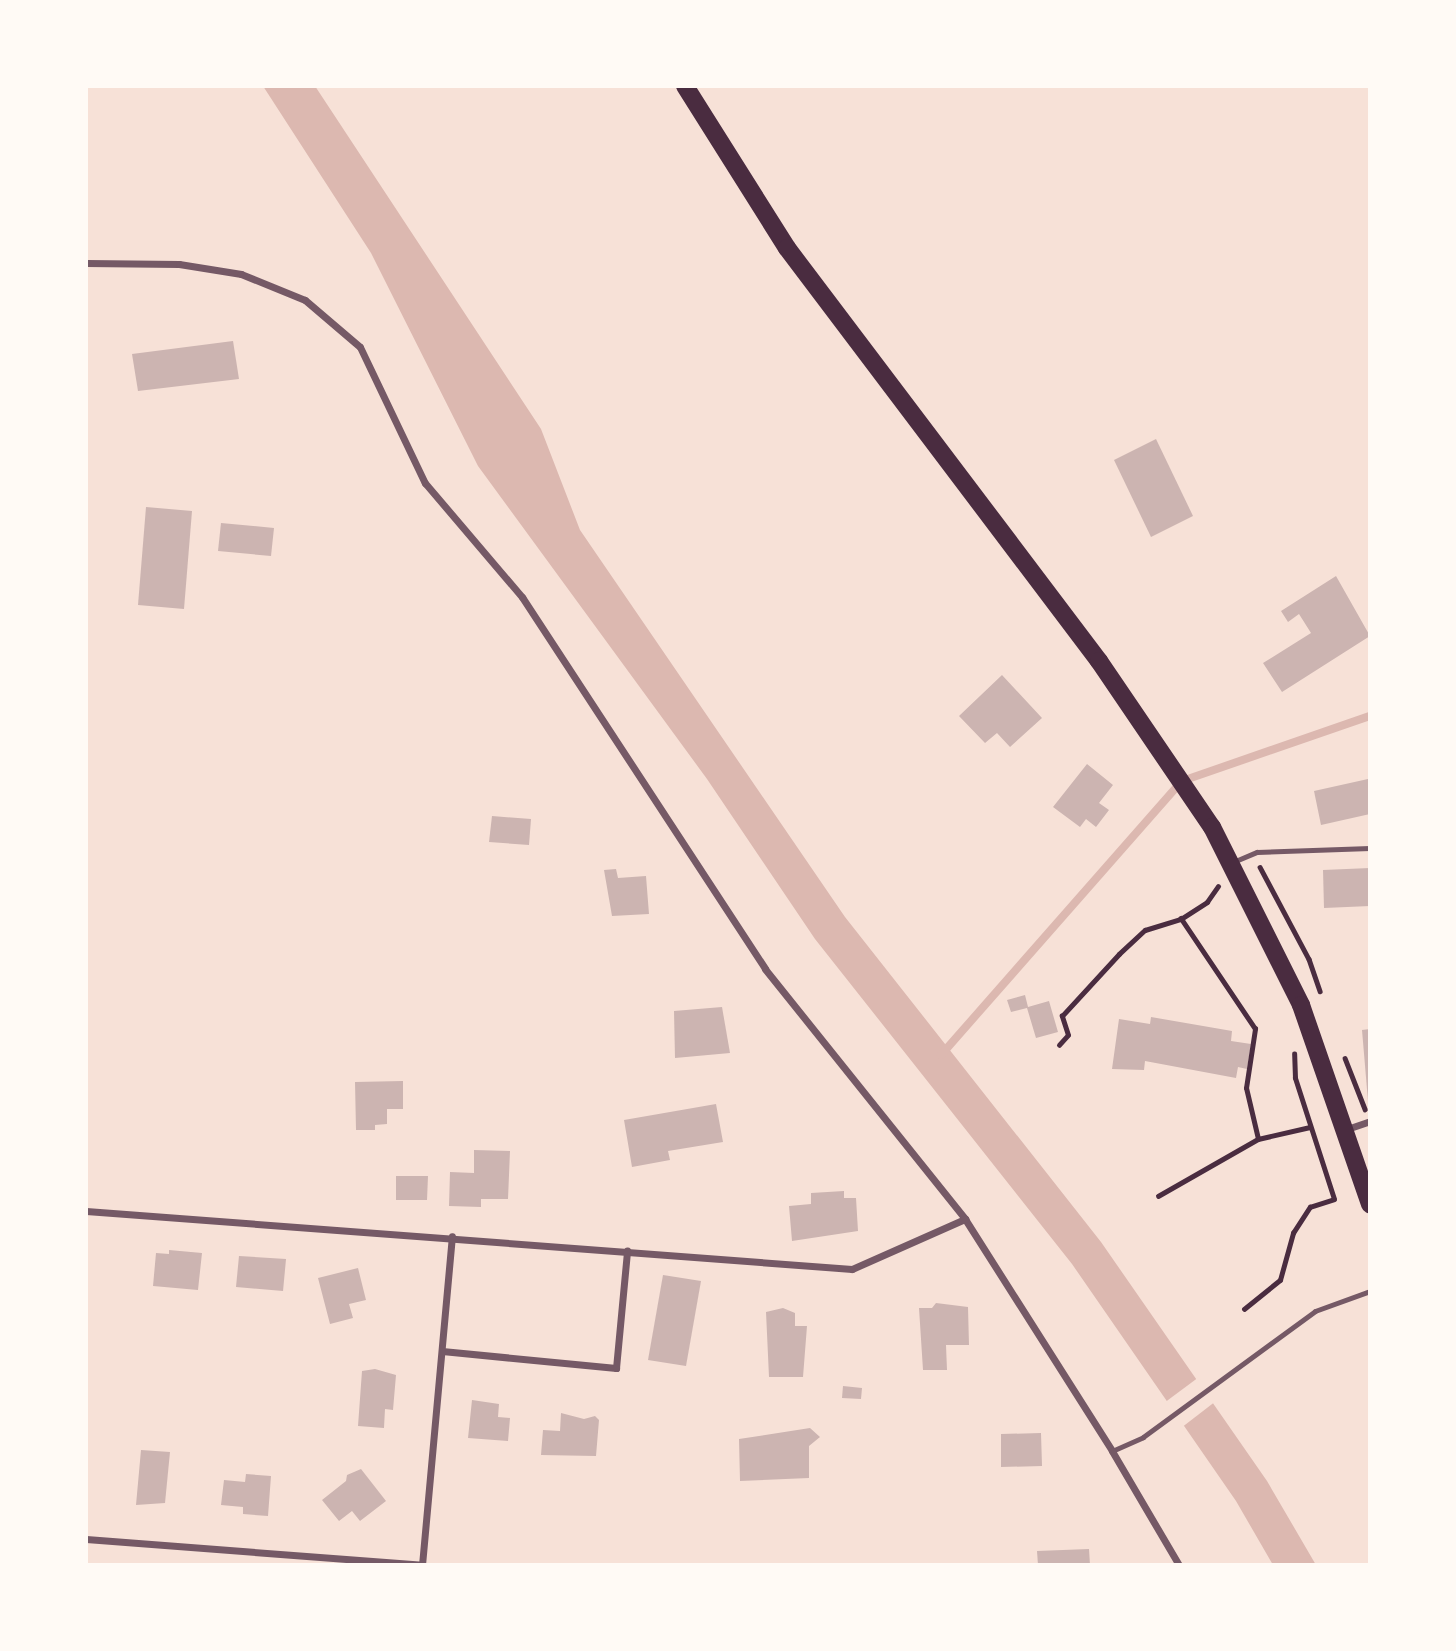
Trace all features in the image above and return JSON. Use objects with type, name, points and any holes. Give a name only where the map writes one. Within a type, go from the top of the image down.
[{"type":"main road","points":[[684,86],[787,248],[1168,757],[1194,798],[1233,862],[1301,1004],[1347,1129],[1370,1204]]},
{"type":"street","points":[[86,263],[179,264],[241,274],[305,300],[360,347],[425,483],[522,597],[765,969],[965,1219],[1112,1451],[1179,1565]]},
{"type":"street","points":[[1347,1129],[1370,1121]]},
{"type":"street","points":[[86,1211],[452,1236],[852,1269],[965,1219]]},
{"type":"street","points":[[86,1539],[422,1565],[452,1236]]},
{"type":"street","points":[[442,1351],[616,1368],[627,1251]]},
{"type":"lane","points":[[1233,862],[1257,852],[1370,848]]},
{"type":"lane","points":[[1112,1451],[1143,1437],[1315,1311],[1370,1291]]},
{"type":"path","points":[[1059,1045],[1068,1035],[1062,1016],[1145,930],[1181,919],[1207,902],[1221,883],[1226,894]]},
{"type":"path","points":[[1181,919],[1255,1029],[1247,1088],[1258,1139]]},
{"type":"path","points":[[1244,1309],[1280,1280],[1293,1233],[1310,1207],[1334,1199],[1295,1078],[1293,1044]]},
{"type":"path","points":[[1158,1196],[1258,1139],[1310,1127]]},
{"type":"shaded area","points":[[263,86],[315,86],[541,429],[580,530],[845,917],[1101,1242],[1267,1481],[1316,1565],[1273,1565],[1236,1501],[1072,1264],[815,939],[707,779],[478,466],[371,253]]},
{"type":"pier","points":[[1199,1377],[1216,1401],[1181,1428],[1164,1403]]},
{"type":"building","points":[[233,341],[239,379],[138,391],[132,354]]},
{"type":"building","points":[[1156,439],[1193,516],[1151,537],[1114,460]]},
{"type":"building","points":[[146,507],[192,511],[184,609],[138,605]]},
{"type":"building","points":[[221,523],[274,528],[271,556],[218,551]]},
{"type":"building","points":[[1336,576],[1370,636],[1282,692],[1263,663],[1311,633],[1299,614],[1288,622],[1281,611]]},
{"type":"building","points":[[1002,675],[1042,718],[1010,747],[997,733],[985,743],[959,716]]},
{"type":"building","points":[[1087,764],[1113,785],[1099,803],[1109,810],[1096,827],[1086,819],[1080,827],[1053,807]]},
{"type":"building","points":[[1368,779],[1370,814],[1321,825],[1314,791]]},
{"type":"building","points":[[492,816],[531,819],[529,845],[489,842]]},
{"type":"building","points":[[1370,868],[1370,906],[1324,908],[1323,870]]},
{"type":"building","points":[[616,869],[618,878],[646,876],[649,914],[612,916],[604,870]]},
{"type":"building","points":[[1025,995],[1028,1007],[1049,1001],[1058,1032],[1036,1038],[1027,1008],[1011,1012],[1007,1000]]},
{"type":"building","points":[[722,1007],[730,1053],[675,1058],[674,1011]]},
{"type":"building","points":[[1151,1017],[1232,1031],[1231,1041],[1251,1044],[1247,1069],[1238,1067],[1236,1078],[1145,1061],[1144,1070],[1112,1069],[1119,1019],[1150,1024]]},
{"type":"building","points":[[1370,1029],[1370,1101],[1368,1101],[1362,1030]]},
{"type":"building","points":[[403,1081],[403,1109],[387,1109],[387,1124],[375,1125],[375,1130],[356,1130],[355,1082]]},
{"type":"building","points":[[716,1104],[723,1142],[668,1151],[670,1160],[632,1167],[624,1120]]},
{"type":"building","points":[[474,1150],[510,1151],[508,1199],[481,1199],[481,1207],[449,1206],[450,1172],[474,1173]]},
{"type":"building","points":[[396,1176],[428,1176],[427,1200],[396,1200]]},
{"type":"building","points":[[844,1191],[844,1198],[856,1198],[858,1231],[792,1241],[789,1206],[811,1204],[811,1193]]},
{"type":"building","points":[[169,1250],[202,1253],[198,1290],[153,1286],[156,1253],[169,1254]]},
{"type":"building","points":[[239,1256],[286,1259],[283,1291],[236,1287]]},
{"type":"building","points":[[358,1268],[366,1300],[349,1304],[353,1318],[330,1324],[318,1278]]},
{"type":"building","points":[[663,1275],[701,1281],[686,1366],[648,1360]]},
{"type":"building","points":[[936,1303],[968,1307],[969,1345],[946,1345],[947,1370],[923,1370],[919,1308],[932,1308]]},
{"type":"building","points":[[783,1308],[795,1313],[795,1326],[807,1326],[803,1377],[769,1377],[766,1312]]},
{"type":"building","points":[[375,1369],[396,1375],[393,1410],[385,1409],[384,1428],[358,1426],[362,1371]]},
{"type":"building","points":[[843,1386],[862,1388],[861,1399],[842,1398]]},
{"type":"building","points":[[472,1400],[499,1404],[498,1417],[510,1418],[508,1441],[468,1438]]},
{"type":"building","points":[[561,1413],[584,1419],[595,1416],[599,1420],[596,1456],[541,1455],[543,1430],[560,1431]]},
{"type":"building","points":[[810,1428],[820,1437],[809,1446],[809,1478],[740,1481],[739,1439]]},
{"type":"building","points":[[1041,1433],[1042,1466],[1001,1467],[1001,1434]]},
{"type":"building","points":[[141,1450],[170,1452],[165,1503],[136,1505]]},
{"type":"building","points":[[361,1469],[386,1501],[360,1521],[352,1511],[339,1521],[322,1500],[346,1481],[347,1475]]},
{"type":"building","points":[[246,1474],[271,1476],[268,1516],[243,1514],[243,1507],[221,1505],[224,1480],[245,1482]]},
{"type":"building","points":[[1089,1549],[1090,1565],[1038,1565],[1037,1551]]},
{"type":"waterway","points":[[941,1055],[1182,781],[1370,716]]}]
